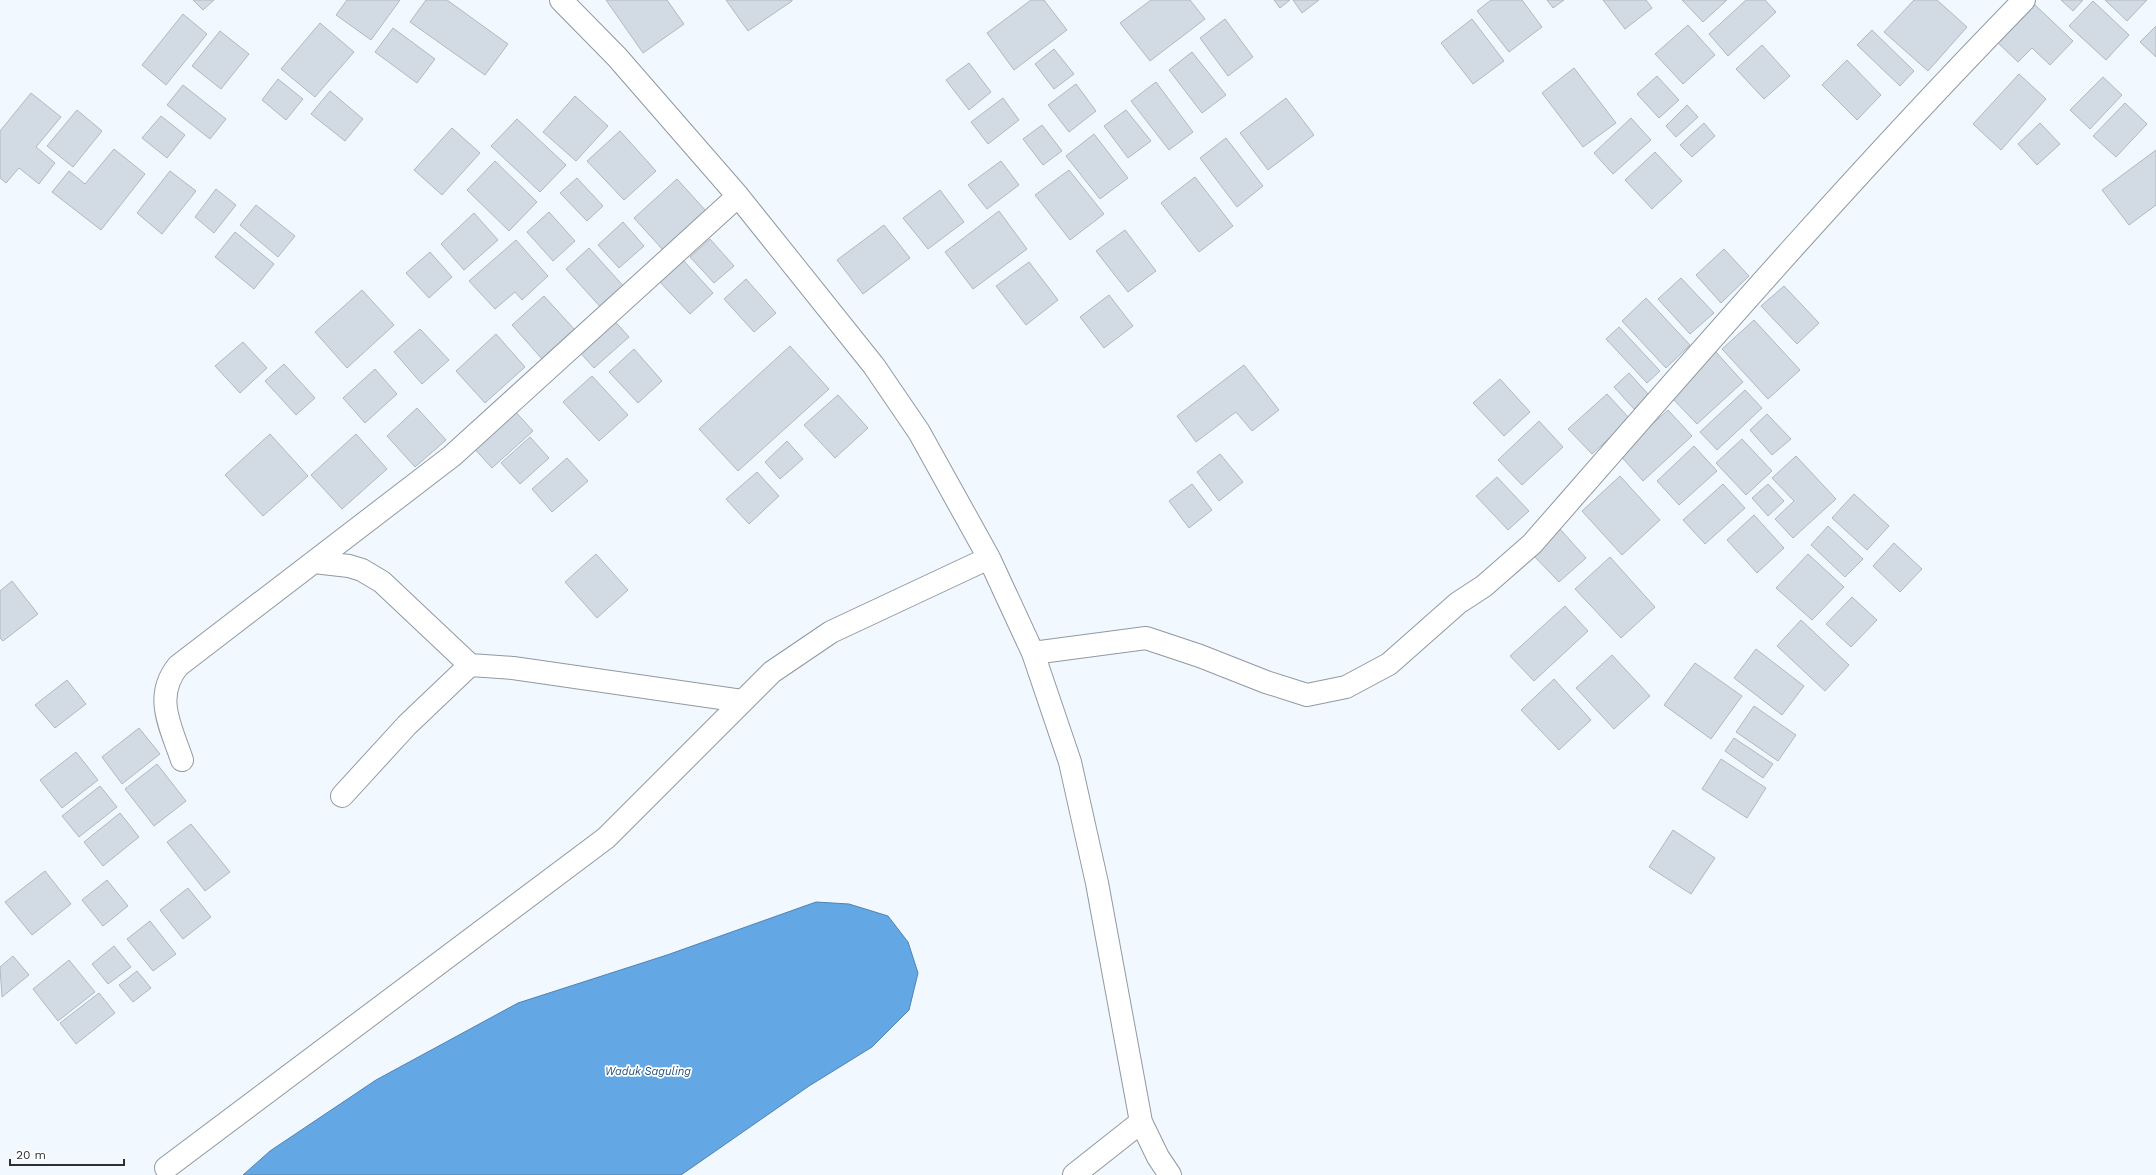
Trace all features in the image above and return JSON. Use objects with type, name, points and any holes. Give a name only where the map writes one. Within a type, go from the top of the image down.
[{"type":"street","points":[[561,0],[617,57],[738,196],[874,366],[919,432],[989,558],[1033,653],[1070,762],[1089,844],[1141,1122],[1158,1157],[1170,1175]]},
{"type":"street","points":[[1033,653],[1146,638],[1200,656],[1266,682],[1308,695],[1346,687],[1389,664],[1458,604],[1484,586],[1532,544],[1798,241],[1957,69],[2024,0]]},
{"type":"street","points":[[182,760],[166,710],[166,690],[174,671],[452,456],[738,196]]},
{"type":"street","points":[[166,1168],[606,838],[772,672],[831,632],[989,558]]},
{"type":"street","points":[[314,562],[349,566],[362,570],[382,582],[470,665],[512,668],[742,701]]},
{"type":"street","points":[[342,796],[407,725],[470,665]]},
{"type":"street","points":[[1074,1175],[1141,1122]]},
{"type":"water","name":"Waduk Saguling","points":[[816,902],[849,904],[888,916],[908,942],[918,973],[909,1010],[872,1047],[809,1086],[681,1175],[243,1175],[270,1151],[376,1080],[518,1003],[667,955]]},
{"type":"building","points":[[193,0],[214,0],[203,10]]},
{"type":"building","points":[[347,0],[400,0],[371,40],[336,15]]},
{"type":"building","points":[[426,0],[447,0],[508,44],[485,75],[410,22]]},
{"type":"building","points":[[606,0],[667,0],[684,24],[643,53]]},
{"type":"building","points":[[726,0],[792,0],[792,1],[748,31]]},
{"type":"building","points":[[1031,0],[1044,0],[1067,30],[1014,70],[987,33]]},
{"type":"building","points":[[1151,0],[1190,0],[1205,19],[1150,61],[1120,23]]},
{"type":"building","points":[[1274,0],[1290,0],[1280,8]]},
{"type":"building","points":[[1293,0],[1319,0],[1302,13]]},
{"type":"building","points":[[1491,0],[1522,0],[1542,27],[1509,52],[1477,11]]},
{"type":"building","points":[[1547,0],[1564,0],[1553,8]]},
{"type":"building","points":[[1603,0],[1646,0],[1652,8],[1625,29]]},
{"type":"building","points":[[1682,0],[1727,0],[1703,22]]},
{"type":"building","points":[[1746,0],[1765,0],[1776,12],[1728,56],[1709,34]]},
{"type":"building","points":[[1914,0],[1937,0],[1967,27],[1928,71],[1884,32]]},
{"type":"building","points":[[2061,0],[2083,0],[2073,11]]},
{"type":"building","points":[[2105,0],[2147,0],[2127,21]]},
{"type":"building","points":[[2093,1],[2129,35],[2106,60],[2069,26]]},
{"type":"building","points":[[2033,3],[2073,41],[2050,65],[2032,48],[2018,62],[1996,41]]},
{"type":"building","points":[[183,14],[207,34],[166,85],[142,65]]},
{"type":"building","points":[[1225,19],[1253,57],[1228,76],[1200,38]]},
{"type":"building","points":[[1472,19],[1504,61],[1473,84],[1441,43]]},
{"type":"building","points":[[320,23],[354,52],[315,97],[281,69]]},
{"type":"building","points":[[1688,25],[1715,55],[1683,84],[1655,54]]},
{"type":"building","points":[[2156,26],[2156,57],[2140,42]]},
{"type":"building","points":[[393,28],[435,59],[417,83],[375,52]]},
{"type":"building","points":[[1872,30],[1914,71],[1900,86],[1857,45]]},
{"type":"building","points":[[220,31],[249,54],[221,89],[192,66]]},
{"type":"building","points":[[1762,45],[1790,76],[1764,99],[1736,69]]},
{"type":"building","points":[[1054,49],[1074,74],[1054,89],[1035,64]]},
{"type":"building","points":[[1192,52],[1226,95],[1202,113],[1169,70]]},
{"type":"building","points":[[1847,60],[1881,95],[1857,120],[1822,85]]},
{"type":"building","points":[[969,63],[991,92],[969,110],[946,80]]},
{"type":"building","points":[[1574,68],[1616,123],[1583,147],[1542,93]]},
{"type":"building","points":[[2019,74],[2046,99],[2001,150],[1973,124]]},
{"type":"building","points":[[1657,76],[1679,100],[1659,118],[1637,94]]},
{"type":"building","points":[[2103,77],[2122,95],[2090,129],[2070,110]]},
{"type":"building","points":[[278,79],[303,99],[286,120],[262,100]]},
{"type":"building","points":[[1156,82],[1193,132],[1169,150],[1131,101]]},
{"type":"building","points":[[1076,84],[1096,111],[1069,132],[1048,105]]},
{"type":"building","points":[[183,85],[226,119],[210,139],[167,105]]},
{"type":"building","points":[[330,91],[363,119],[345,141],[311,114]]},
{"type":"building","points":[[31,93],[61,117],[36,147],[55,163],[39,184],[19,168],[6,183],[0,178],[0,131]]},
{"type":"building","points":[[575,96],[608,126],[576,161],[543,132]]},
{"type":"building","points":[[1003,98],[1019,120],[988,144],[971,122]]},
{"type":"building","points":[[1286,98],[1314,135],[1268,170],[1240,133]]},
{"type":"building","points":[[2125,103],[2147,124],[2116,157],[2093,136]]},
{"type":"building","points":[[1687,105],[1698,117],[1676,137],[1666,126]]},
{"type":"building","points":[[77,110],[102,131],[73,167],[47,146]]},
{"type":"building","points":[[1126,110],[1151,141],[1128,158],[1104,126]]},
{"type":"building","points":[[161,116],[185,135],[167,158],[142,138]]},
{"type":"building","points":[[1631,118],[1651,140],[1613,174],[1594,153]]},
{"type":"building","points":[[517,119],[566,165],[540,192],[491,146]]},
{"type":"building","points":[[1704,123],[1715,136],[1692,157],[1680,145]]},
{"type":"building","points":[[2040,123],[2060,144],[2037,165],[2018,144]]},
{"type":"building","points":[[1042,125],[1062,151],[1043,165],[1023,139]]},
{"type":"building","points":[[452,128],[480,153],[442,195],[414,170]]},
{"type":"building","points":[[620,131],[656,171],[624,200],[587,161]]},
{"type":"building","points":[[1094,134],[1128,178],[1100,199],[1066,156]]},
{"type":"building","points":[[1226,138],[1263,186],[1237,207],[1200,158]]},
{"type":"building","points":[[114,149],[145,174],[101,230],[52,192],[69,171],[85,184]]},
{"type":"building","points":[[2156,150],[2156,205],[2129,225],[2102,190]]},
{"type":"building","points":[[1655,152],[1682,181],[1652,209],[1625,180]]},
{"type":"building","points":[[495,161],[537,202],[509,231],[467,190]]},
{"type":"building","points":[[1001,161],[1019,185],[987,209],[968,185]]},
{"type":"building","points":[[1069,170],[1104,214],[1070,240],[1035,195]]},
{"type":"building","points":[[170,171],[196,191],[162,234],[137,213]]},
{"type":"building","points":[[1195,177],[1233,226],[1199,252],[1161,203]]},
{"type":"building","points":[[577,178],[603,206],[587,221],[560,193]]},
{"type":"building","points":[[677,179],[706,211],[663,250],[634,218]]},
{"type":"building","points":[[216,189],[236,205],[214,233],[195,217]]},
{"type":"building","points":[[940,190],[964,222],[928,249],[903,218]]},
{"type":"building","points":[[256,205],[295,236],[278,257],[240,225]]},
{"type":"building","points":[[999,211],[1027,249],[973,289],[945,252]]},
{"type":"building","points":[[549,212],[575,241],[553,261],[527,232]]},
{"type":"building","points":[[474,213],[498,240],[464,270],[441,244]]},
{"type":"building","points":[[623,222],[644,246],[619,268],[598,245]]},
{"type":"building","points":[[884,225],[910,258],[863,294],[837,260]]},
{"type":"building","points":[[1125,230],[1156,271],[1128,292],[1096,251]]},
{"type":"building","points":[[235,232],[274,264],[254,289],[215,257]]},
{"type":"building","points":[[710,239],[734,266],[714,283],[690,257]]},
{"type":"building","points":[[516,240],[548,276],[522,300],[515,292],[495,309],[469,281]]},
{"type":"building","points":[[589,248],[627,290],[604,311],[566,269]]},
{"type":"building","points":[[1724,249],[1749,276],[1721,303],[1696,275]]},
{"type":"building","points":[[430,252],[452,277],[429,298],[406,273]]},
{"type":"building","points":[[683,260],[713,293],[690,314],[659,281]]},
{"type":"building","points":[[1029,262],[1058,300],[1026,325],[996,286]]},
{"type":"building","points":[[1681,278],[1714,313],[1690,334],[1658,299]]},
{"type":"building","points":[[746,279],[776,313],[754,332],[724,299]]},
{"type":"building","points":[[1784,286],[1819,323],[1797,344],[1761,306]]},
{"type":"building","points":[[362,290],[394,325],[347,368],[315,332]]},
{"type":"building","points":[[1109,295],[1133,326],[1104,348],[1080,317]]},
{"type":"building","points":[[544,296],[575,330],[542,359],[512,325]]},
{"type":"building","points":[[1646,298],[1690,345],[1666,368],[1622,321]]},
{"type":"building","points":[[611,317],[629,337],[594,368],[577,349]]},
{"type":"building","points":[[1754,320],[1800,370],[1768,399],[1722,349]]},
{"type":"building","points":[[1619,327],[1660,371],[1647,383],[1606,339]]},
{"type":"building","points":[[420,329],[449,360],[422,384],[394,352]]},
{"type":"building","points":[[496,334],[525,367],[485,403],[456,371]]},
{"type":"building","points":[[243,342],[267,368],[240,393],[215,366]]},
{"type":"building","points":[[790,346],[829,389],[738,471],[699,429]]},
{"type":"building","points":[[634,349],[662,381],[638,403],[609,372]]},
{"type":"building","points":[[1715,351],[1743,382],[1697,424],[1672,398]]},
{"type":"building","points":[[284,364],[315,398],[296,415],[265,381]]},
{"type":"building","points":[[1244,365],[1279,410],[1252,431],[1236,412],[1196,442],[1177,416]]},
{"type":"building","points":[[375,369],[397,394],[365,423],[343,398]]},
{"type":"building","points":[[1629,373],[1649,395],[1634,409],[1614,387]]},
{"type":"building","points":[[592,376],[628,415],[599,441],[563,402]]},
{"type":"building","points":[[1500,379],[1530,412],[1504,436],[1473,403]]},
{"type":"building","points":[[1745,390],[1762,408],[1717,450],[1700,432]]},
{"type":"building","points":[[1607,394],[1630,419],[1592,454],[1568,429]]},
{"type":"building","points":[[838,395],[868,428],[835,458],[804,425]]},
{"type":"building","points":[[417,408],[446,440],[415,467],[387,436]]},
{"type":"building","points":[[513,409],[533,431],[492,468],[472,446]]},
{"type":"building","points":[[1668,410],[1692,436],[1643,481],[1619,454]]},
{"type":"building","points":[[1767,414],[1791,439],[1772,455],[1750,430]]},
{"type":"building","points":[[1539,421],[1563,447],[1522,485],[1498,460]]},
{"type":"building","points":[[270,434],[308,476],[263,516],[225,475]]},
{"type":"building","points":[[356,434],[387,469],[342,509],[311,475]]},
{"type":"building","points":[[530,437],[549,458],[520,484],[501,463]]},
{"type":"building","points":[[1742,439],[1772,471],[1746,495],[1716,463]]},
{"type":"building","points":[[787,441],[803,459],[780,479],[765,462]]},
{"type":"building","points":[[1694,446],[1717,471],[1679,505],[1657,481]]},
{"type":"building","points":[[1220,454],[1243,482],[1219,501],[1197,472]]},
{"type":"building","points":[[1796,456],[1836,499],[1793,538],[1775,519],[1794,501],[1772,478]]},
{"type":"building","points":[[567,458],[588,481],[552,512],[532,489]]},
{"type":"building","points":[[757,472],[779,496],[749,524],[726,499]]},
{"type":"building","points":[[1620,476],[1660,520],[1622,555],[1582,511]]},
{"type":"building","points":[[1497,477],[1529,511],[1508,530],[1476,496]]},
{"type":"building","points":[[1192,484],[1212,510],[1189,528],[1169,501]]},
{"type":"building","points":[[1723,484],[1745,508],[1705,544],[1683,520]]},
{"type":"building","points":[[1768,484],[1784,501],[1768,516],[1752,498]]},
{"type":"building","points":[[1854,494],[1889,526],[1867,550],[1832,518]]},
{"type":"building","points":[[1754,515],[1784,548],[1757,573],[1727,540]]},
{"type":"building","points":[[1828,526],[1863,559],[1845,577],[1811,545]]},
{"type":"building","points":[[1560,529],[1586,558],[1559,582],[1532,554]]},
{"type":"building","points":[[1894,543],[1922,569],[1900,592],[1873,566]]},
{"type":"building","points":[[596,554],[628,590],[597,618],[565,582]]},
{"type":"building","points":[[1808,554],[1844,587],[1812,620],[1776,588]]},
{"type":"building","points":[[1610,557],[1655,607],[1621,638],[1575,589]]},
{"type":"building","points":[[12,581],[38,614],[3,641],[0,638],[0,591]]},
{"type":"building","points":[[1852,597],[1877,620],[1851,647],[1826,624]]},
{"type":"building","points":[[1565,606],[1588,631],[1534,681],[1510,656]]},
{"type":"building","points":[[1801,620],[1849,665],[1825,691],[1777,646]]},
{"type":"building","points":[[1756,649],[1804,686],[1782,715],[1734,678]]},
{"type":"building","points":[[1612,655],[1650,696],[1614,729],[1576,688]]},
{"type":"building","points":[[1695,663],[1742,696],[1711,739],[1664,705]]},
{"type":"building","points":[[1554,679],[1591,720],[1559,750],[1521,710]]},
{"type":"building","points":[[67,680],[86,704],[55,728],[35,705]]},
{"type":"building","points":[[1754,706],[1796,735],[1778,761],[1736,732]]},
{"type":"building","points":[[139,728],[160,754],[122,784],[102,757]]},
{"type":"building","points":[[1734,738],[1773,764],[1763,778],[1725,751]]},
{"type":"building","points":[[76,752],[98,780],[62,808],[40,780]]},
{"type":"building","points":[[1721,759],[1766,788],[1747,818],[1702,789]]},
{"type":"building","points":[[157,764],[186,801],[154,826],[125,789]]},
{"type":"building","points":[[100,786],[117,807],[79,837],[62,816]]},
{"type":"building","points":[[120,813],[139,837],[103,866],[84,842]]},
{"type":"building","points":[[191,824],[230,872],[205,891],[167,842]]},
{"type":"building","points":[[1673,830],[1715,858],[1691,894],[1649,867]]},
{"type":"building","points":[[45,871],[71,904],[32,935],[5,902]]},
{"type":"building","points":[[107,880],[128,906],[103,926],[82,900]]},
{"type":"building","points":[[188,888],[211,917],[183,939],[160,910]]},
{"type":"building","points":[[150,921],[176,954],[153,971],[127,939]]},
{"type":"building","points":[[114,946],[131,967],[108,984],[92,964]]},
{"type":"building","points":[[13,956],[29,975],[2,997],[0,967]]},
{"type":"building","points":[[69,960],[95,992],[58,1021],[33,989]]},
{"type":"building","points":[[137,971],[151,988],[133,1002],[119,985]]},
{"type":"building","points":[[99,993],[115,1013],[76,1044],[60,1023]]}]
